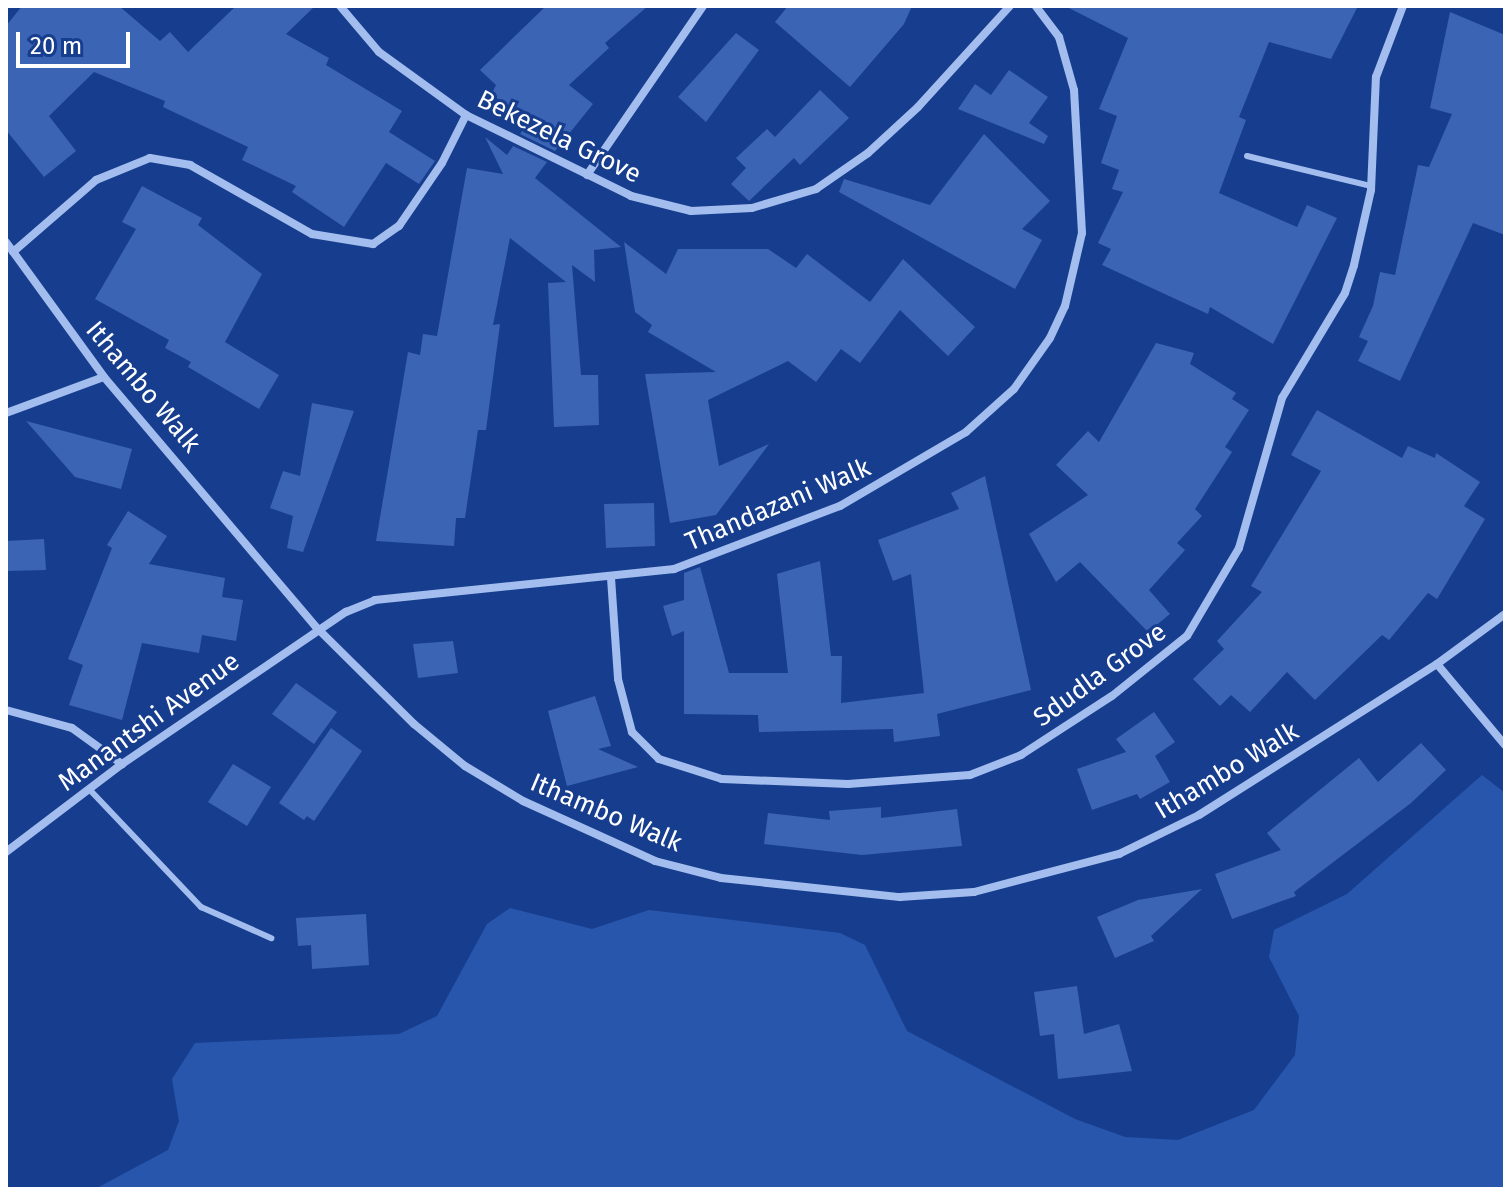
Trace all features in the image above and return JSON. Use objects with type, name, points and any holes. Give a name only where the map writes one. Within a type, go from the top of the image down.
[{"type":"street","name":"Bekezela Grove","points":[[340,6],[379,52],[466,115],[631,196],[691,211],[752,208],[816,189],[918,107],[1010,6]]},
{"type":"street","points":[[587,175],[703,6]]},
{"type":"street","name":"Thandazani Walk","points":[[316,627],[375,600],[611,578],[674,569],[730,552],[840,506],[966,432],[1033,365],[1065,306],[1083,212],[1080,140],[1067,58],[1036,6]]},
{"type":"street","name":"Sdudla Grove","points":[[611,578],[623,710],[632,732],[659,759],[722,779],[848,784],[955,778],[1021,755],[1167,655],[1207,609],[1248,522],[1282,398],[1345,293],[1371,186],[1376,77],[1403,6]]},
{"type":"street","points":[[13,252],[96,180],[136,159],[150,158],[190,165],[312,234],[373,244],[399,226],[442,163],[466,115]]},
{"type":"street","name":"Ithambo Walk","points":[[6,242],[104,377],[316,627],[465,766],[596,836],[655,861],[721,878],[900,897],[974,892],[1119,854],[1199,815],[1437,664],[1505,614]]},
{"type":"street","points":[[6,413],[104,377]]},
{"type":"street","name":"Manantshi Avenue","points":[[6,852],[122,764],[316,627]]},
{"type":"street","points":[[1437,664],[1505,745]]},
{"type":"street","points":[[6,710],[72,728],[122,764]]},
{"type":"lane","points":[[1247,156],[1371,186]]},
{"type":"lane","points":[[89,789],[201,907],[271,938]]},
{"type":"shaded area","points":[[1482,775],[1505,793],[1505,1189],[95,1189],[168,1150],[179,1121],[172,1079],[195,1043],[399,1034],[437,1016],[487,924],[510,908],[592,929],[649,910],[840,933],[865,945],[907,1031],[1075,1119],[1125,1137],[1178,1140],[1254,1110],[1295,1055],[1299,1016],[1269,957],[1274,930],[1347,894]]},
{"type":"building","points":[[22,6],[119,6],[160,41],[170,32],[188,52],[236,6],[315,6],[286,34],[329,58],[326,65],[402,111],[389,132],[435,161],[419,184],[386,163],[344,227],[292,192],[296,186],[242,160],[248,147],[163,107],[165,101],[94,72],[49,116],[76,151],[44,177],[6,130],[6,26]]},
{"type":"building","points":[[546,6],[648,6],[605,43],[609,48],[569,85],[593,104],[555,151],[520,134],[525,127],[492,93],[496,85],[480,70]]},
{"type":"building","points":[[788,6],[912,6],[904,24],[850,87],[775,22]]},
{"type":"building","points":[[1065,6],[1358,6],[1331,59],[1269,42],[1239,117],[1246,120],[1219,193],[1297,227],[1307,205],[1337,218],[1273,344],[1210,307],[1208,314],[1102,265],[1111,249],[1098,243],[1123,192],[1112,189],[1119,170],[1101,163],[1117,116],[1099,109],[1128,38]]},
{"type":"building","points":[[1450,12],[1505,35],[1505,235],[1473,223],[1400,381],[1358,361],[1368,341],[1359,337],[1373,306],[1380,272],[1395,275],[1418,165],[1429,167],[1452,114],[1430,108]]},
{"type":"building","points":[[736,33],[759,50],[706,122],[678,97]]},
{"type":"building","points":[[1009,70],[1048,97],[1029,123],[1048,136],[1044,144],[958,109],[975,84],[991,95]]},
{"type":"building","points":[[820,90],[849,118],[800,165],[794,158],[749,201],[731,184],[746,168],[736,158],[767,129],[775,137]]},
{"type":"building","points":[[984,134],[1050,201],[1022,229],[1042,240],[1015,289],[839,192],[844,179],[930,205]]},
{"type":"building","points":[[485,137],[507,155],[513,146],[547,162],[535,178],[621,247],[594,250],[595,282],[572,265],[581,375],[598,375],[599,425],[554,427],[548,283],[566,282],[510,238],[493,325],[500,324],[486,430],[478,430],[465,518],[456,518],[454,546],[376,541],[408,352],[420,355],[423,334],[437,336],[467,168],[503,174]]},
{"type":"building","points":[[142,186],[202,218],[198,225],[262,274],[225,342],[279,375],[259,409],[188,367],[191,362],[165,348],[169,340],[95,299],[136,229],[122,222]]},
{"type":"building","points":[[624,242],[666,274],[678,249],[768,249],[796,268],[807,254],[870,302],[903,259],[975,327],[948,356],[900,310],[860,363],[841,349],[816,382],[788,361],[708,400],[719,466],[769,444],[716,515],[670,523],[645,374],[716,372],[648,332],[652,325],[635,312]]},
{"type":"building","points":[[1156,343],[1194,353],[1190,364],[1236,393],[1232,399],[1249,410],[1225,447],[1232,452],[1195,509],[1202,516],[1177,543],[1185,550],[1149,590],[1170,614],[1148,632],[1080,562],[1056,582],[1029,534],[1088,495],[1056,465],[1088,431],[1099,442]]},
{"type":"building","points":[[312,403],[354,411],[303,552],[287,548],[293,516],[270,508],[283,471],[300,476]]},
{"type":"building","points":[[1317,410],[1402,458],[1408,446],[1435,458],[1436,453],[1480,482],[1464,506],[1485,519],[1437,599],[1428,593],[1389,640],[1382,635],[1315,700],[1287,672],[1250,712],[1231,695],[1220,706],[1193,679],[1224,649],[1217,641],[1262,592],[1251,586],[1321,471],[1291,455]]},
{"type":"building","points":[[26,421],[132,449],[121,489],[75,477]]},
{"type":"building","points":[[985,476],[1031,690],[937,714],[940,736],[894,742],[893,729],[759,732],[758,715],[684,714],[684,631],[672,636],[663,606],[684,600],[684,573],[700,567],[729,673],[788,673],[777,574],[820,561],[831,656],[842,656],[841,703],[924,693],[911,574],[893,581],[878,540],[959,509],[951,493]]},
{"type":"building","points":[[654,503],[655,546],[606,548],[604,504]]},
{"type":"building","points":[[128,511],[167,536],[149,564],[225,578],[222,597],[243,600],[236,641],[202,635],[199,653],[142,643],[122,720],[69,705],[83,665],[68,659],[112,548],[107,545]]},
{"type":"building","points":[[44,539],[46,570],[6,571],[6,541]]},
{"type":"building","points":[[453,641],[458,673],[418,678],[413,644]]},
{"type":"building","points":[[296,683],[337,712],[314,744],[272,714]]},
{"type":"building","points":[[595,696],[611,746],[598,749],[638,767],[567,786],[548,711]]},
{"type":"building","points":[[1154,712],[1175,742],[1155,756],[1170,782],[1140,799],[1137,794],[1092,810],[1077,769],[1126,752],[1116,739]]},
{"type":"building","points":[[331,728],[362,751],[314,821],[307,816],[304,820],[279,803]]},
{"type":"building","points":[[1421,743],[1446,770],[1411,803],[1294,892],[1296,896],[1232,919],[1215,874],[1281,850],[1267,833],[1359,758],[1378,782]]},
{"type":"building","points":[[233,764],[271,787],[247,826],[208,802]]},
{"type":"building","points":[[881,807],[881,818],[957,809],[962,846],[862,855],[764,844],[768,813],[830,820],[829,811]]},
{"type":"building","points":[[1202,889],[1151,936],[1154,941],[1115,958],[1097,917],[1138,900]]},
{"type":"building","points":[[366,914],[369,965],[312,969],[311,945],[298,946],[296,918]]},
{"type":"building","points":[[1077,986],[1084,1034],[1119,1024],[1132,1071],[1058,1079],[1054,1034],[1040,1036],[1034,992]]}]
